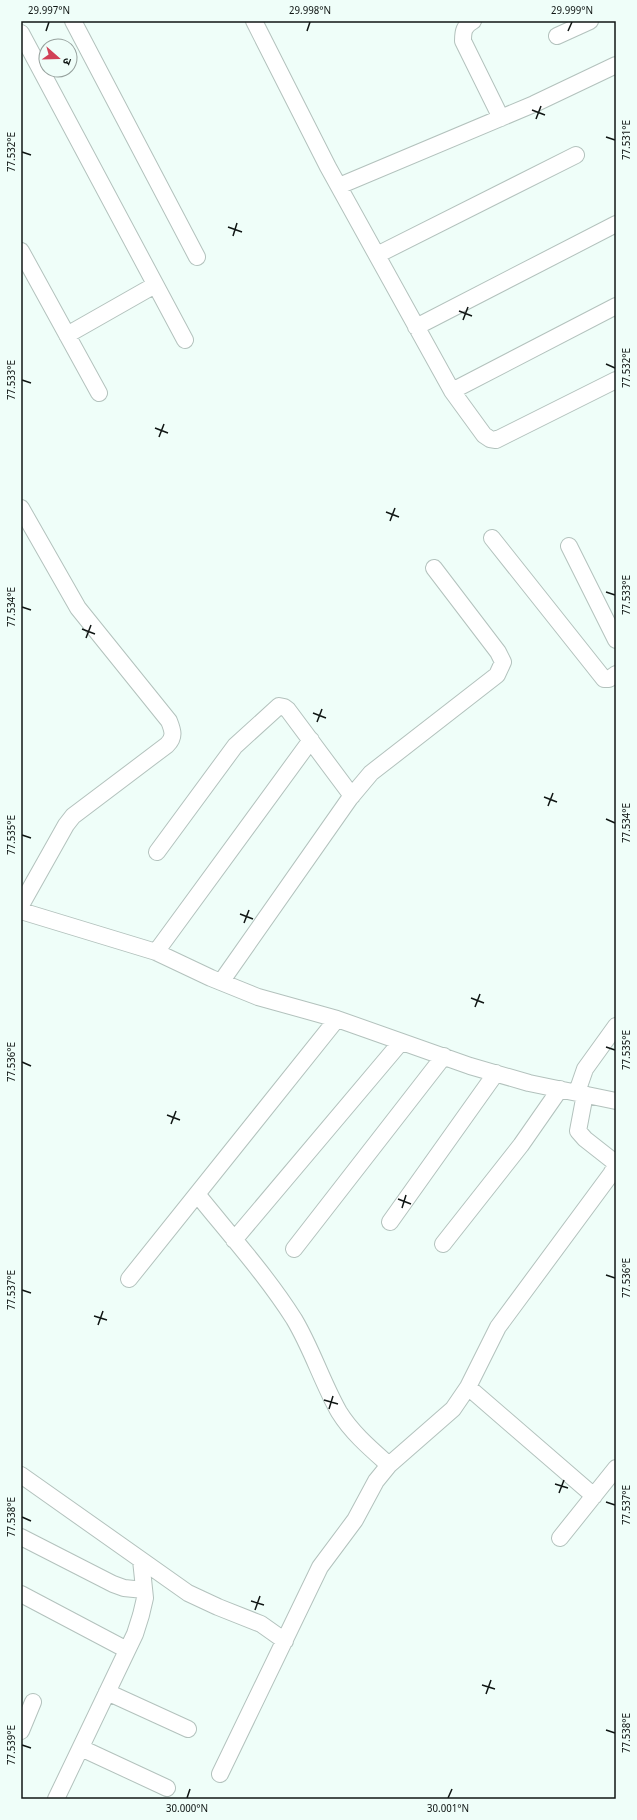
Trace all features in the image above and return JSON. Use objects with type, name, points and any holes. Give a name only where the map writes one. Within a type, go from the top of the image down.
[{"type":"street","points":[[73,21],[196,257]]},
{"type":"street","points":[[254,21],[339,186],[452,392],[484,435],[490,439],[496,440],[616,380]]},
{"type":"street","points":[[473,21],[466,26],[463,32],[463,41],[501,118]]},
{"type":"street","points":[[557,36],[590,21]]},
{"type":"street","points":[[21,34],[185,340]]},
{"type":"street","points":[[339,186],[501,118],[616,65]]},
{"type":"street","points":[[377,255],[576,155]]},
{"type":"street","points":[[416,327],[616,224]]},
{"type":"street","points":[[21,251],[99,393]]},
{"type":"street","points":[[67,335],[155,285]]},
{"type":"street","points":[[452,392],[616,306]]},
{"type":"street","points":[[21,508],[78,608],[169,721],[173,731],[172,740],[167,745],[73,816],[66,825],[21,905]]},
{"type":"street","points":[[492,538],[604,680],[609,680],[616,674]]},
{"type":"street","points":[[569,546],[616,640]]},
{"type":"street","points":[[221,982],[352,796],[372,773],[497,675],[501,668],[503,662],[498,652],[434,568]]},
{"type":"street","points":[[157,852],[234,746],[279,706],[288,710],[352,796]]},
{"type":"street","points":[[156,952],[311,740]]},
{"type":"street","points":[[21,911],[156,952],[221,982],[258,997],[337,1019],[401,1042],[529,1083],[616,1101]]},
{"type":"street","points":[[129,1279],[337,1019]]},
{"type":"street","points":[[220,1774],[320,1567],[346,1535],[376,1481],[389,1465],[452,1408],[468,1387],[498,1328],[611,1174],[615,1166],[613,1161],[584,1139],[578,1131],[581,1093],[585,1069],[616,1026]]},
{"type":"street","points":[[234,1240],[401,1042]]},
{"type":"street","points":[[294,1249],[444,1056]]},
{"type":"street","points":[[390,1222],[496,1073]]},
{"type":"street","points":[[443,1244],[521,1146],[560,1089]]},
{"type":"street","points":[[197,1194],[275,1291],[294,1319],[310,1347],[340,1412],[361,1440],[389,1465]]},
{"type":"street","points":[[468,1387],[594,1496]]},
{"type":"street","points":[[560,1538],[616,1468]]},
{"type":"street","points":[[21,1475],[188,1593],[218,1608],[261,1624],[285,1642]]},
{"type":"street","points":[[21,1537],[113,1584],[124,1588],[144,1590]]},
{"type":"street","points":[[56,1799],[127,1650],[141,1615],[145,1598],[141,1560]]},
{"type":"street","points":[[21,1594],[127,1650]]},
{"type":"street","points":[[107,1692],[188,1729]]},
{"type":"street","points":[[21,1731],[33,1702]]},
{"type":"street","points":[[81,1748],[168,1788]]}]
